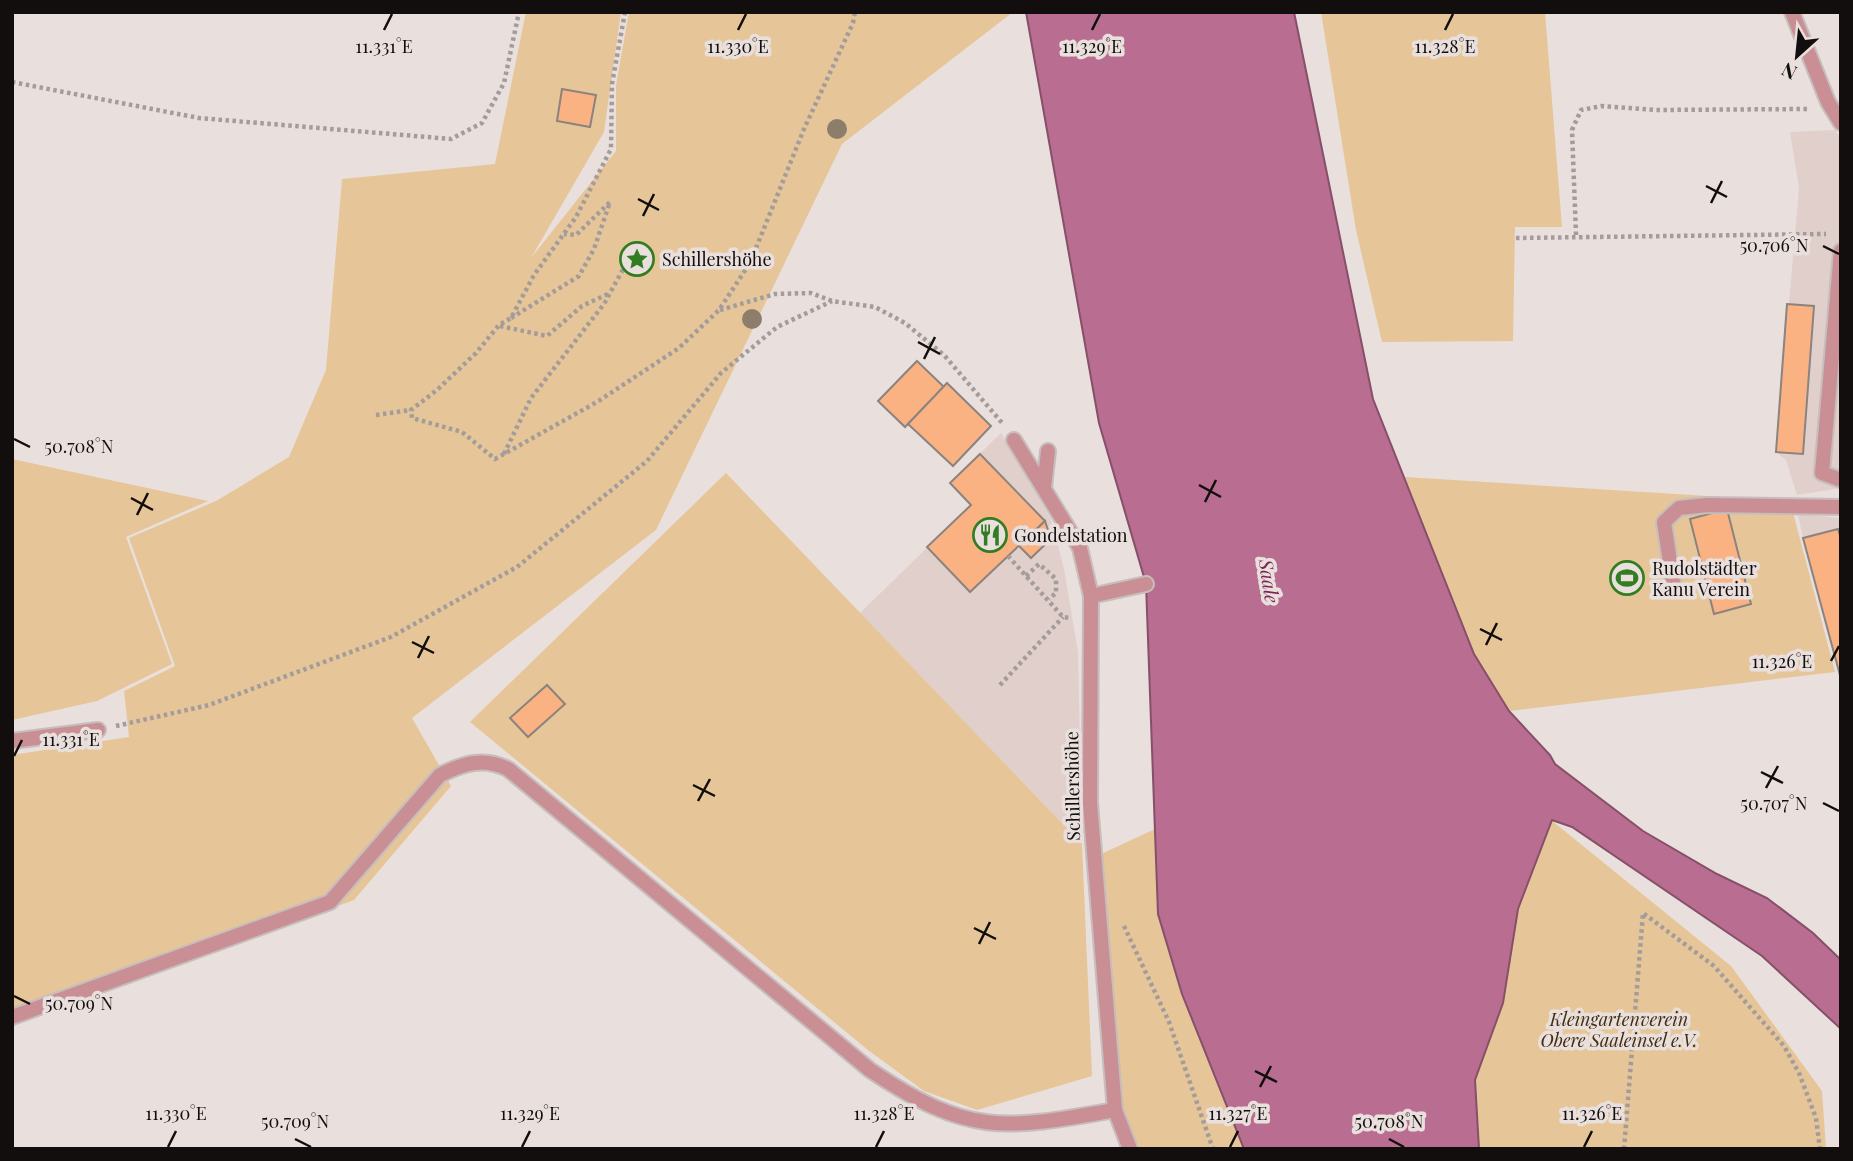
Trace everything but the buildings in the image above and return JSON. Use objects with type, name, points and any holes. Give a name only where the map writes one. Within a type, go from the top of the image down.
[{"type":"lane","points":[[1792,12],[1838,118]]},
{"type":"lane","points":[[1841,251],[1835,391],[1822,473],[1841,480]]},
{"type":"lane","name":"Schillershöhe","points":[[1014,440],[1080,548],[1091,596],[1091,815],[1115,1110],[1129,1149]]},
{"type":"lane","points":[[1044,487],[1048,451]]},
{"type":"lane","points":[[1673,582],[1664,522],[1679,508],[1707,505],[1841,507]]},
{"type":"lane","points":[[1091,596],[1146,584]]},
{"type":"lane","points":[[12,741],[98,730]]},
{"type":"lane","points":[[12,1017],[331,902],[440,775],[457,766],[493,761],[508,769],[870,1070],[910,1097],[948,1115],[992,1125],[1032,1125],[1115,1110]]},
{"type":"path","points":[[12,82],[199,118],[451,139],[482,123],[504,83],[519,12]]},
{"type":"path","points":[[511,318],[534,275],[564,234],[611,149],[612,84],[625,12]]},
{"type":"path","points":[[411,410],[412,418],[462,432],[495,459],[597,402],[679,348],[719,310],[750,263],[804,129],[853,23],[855,12]]},
{"type":"path","points":[[1576,235],[1572,130],[1581,110],[1602,106],[1655,110],[1794,107],[1838,118]]},
{"type":"path","points":[[376,415],[411,410],[476,353],[499,326],[579,276],[594,249],[610,202],[576,235],[564,234]]},
{"type":"path","points":[[1516,237],[1827,234]]},
{"type":"path","points":[[503,455],[531,398],[611,292],[627,262]]},
{"type":"path","points":[[499,326],[547,336],[582,306],[611,292]]},
{"type":"path","points":[[719,310],[775,294],[811,293],[832,301],[875,307],[905,323],[944,355],[1014,440]]},
{"type":"path","points":[[98,730],[209,705],[391,637],[517,567],[647,461],[722,373],[777,327],[832,301]]},
{"type":"path","points":[[1008,556],[1063,617]]},
{"type":"path","points":[[1026,576],[1040,564],[1056,579],[1056,593],[1049,599]]},
{"type":"path","points":[[1000,685],[1063,617],[1092,617]]},
{"type":"path","points":[[1624,1149],[1643,913],[1714,965],[1784,1046],[1799,1073],[1816,1118],[1820,1149]]},
{"type":"path","points":[[1123,923],[1169,1022],[1213,1149]]},
{"type":"shaded area","points":[[1835,130],[1841,138],[1841,488],[1797,495],[1786,460],[1776,452],[1799,188],[1790,132]]},
{"type":"shaded area","points":[[1001,433],[1051,519],[1064,569],[1078,652],[1082,844],[860,613],[971,505],[950,483]]},
{"type":"shaded area","points":[[1798,514],[1841,518],[1841,679],[1803,538]]},
{"type":"green space","points":[[526,12],[621,12],[604,132],[531,258],[616,151],[616,85],[629,12],[1013,12],[842,144],[656,530],[412,718],[451,786],[354,900],[12,1026],[12,755],[129,737],[124,691],[175,666],[129,538],[216,501],[289,457],[326,370],[342,179],[495,164]]},
{"type":"green space","points":[[1321,12],[1545,12],[1562,227],[1515,227],[1513,341],[1382,342],[1356,230]]},
{"type":"green space","points":[[12,459],[208,501],[126,537],[172,664],[97,701],[12,720]]},
{"type":"green space","points":[[726,473],[1082,844],[1092,1076],[977,1110],[924,1091],[868,1050],[470,722]]},
{"type":"green space","name":"Rudolstädter Kanu Verein","points":[[1405,477],[1790,501],[1835,672],[1509,711],[1474,654]]},
{"type":"green space","name":"Kleingartenverein Obere Saaleinsel e.V.","points":[[1551,820],[1731,966],[1822,1091],[1826,1149],[1479,1149],[1475,1080],[1503,1003],[1518,909]]},
{"type":"green space","points":[[1155,829],[1158,914],[1182,994],[1244,1149],[1135,1149],[1123,1115],[1101,854]]},
{"type":"water","name":"Saale","points":[[1026,12],[1294,12],[1373,399],[1474,654],[1509,711],[1550,755],[1555,764],[1643,831],[1717,874],[1767,898],[1813,933],[1841,960],[1841,1029],[1762,956],[1572,827],[1552,820],[1518,909],[1503,1003],[1475,1080],[1479,1149],[1244,1149],[1182,994],[1158,914],[1146,584],[1099,423]]},
{"type":"place","name":"Schillershöhe","points":[[637,259]]},
{"type":"place","name":"Gondelstation","points":[[990,535]]},
{"type":"place","name":"Rudolstädter Kanu Verein","points":[[1627,578]]}]
